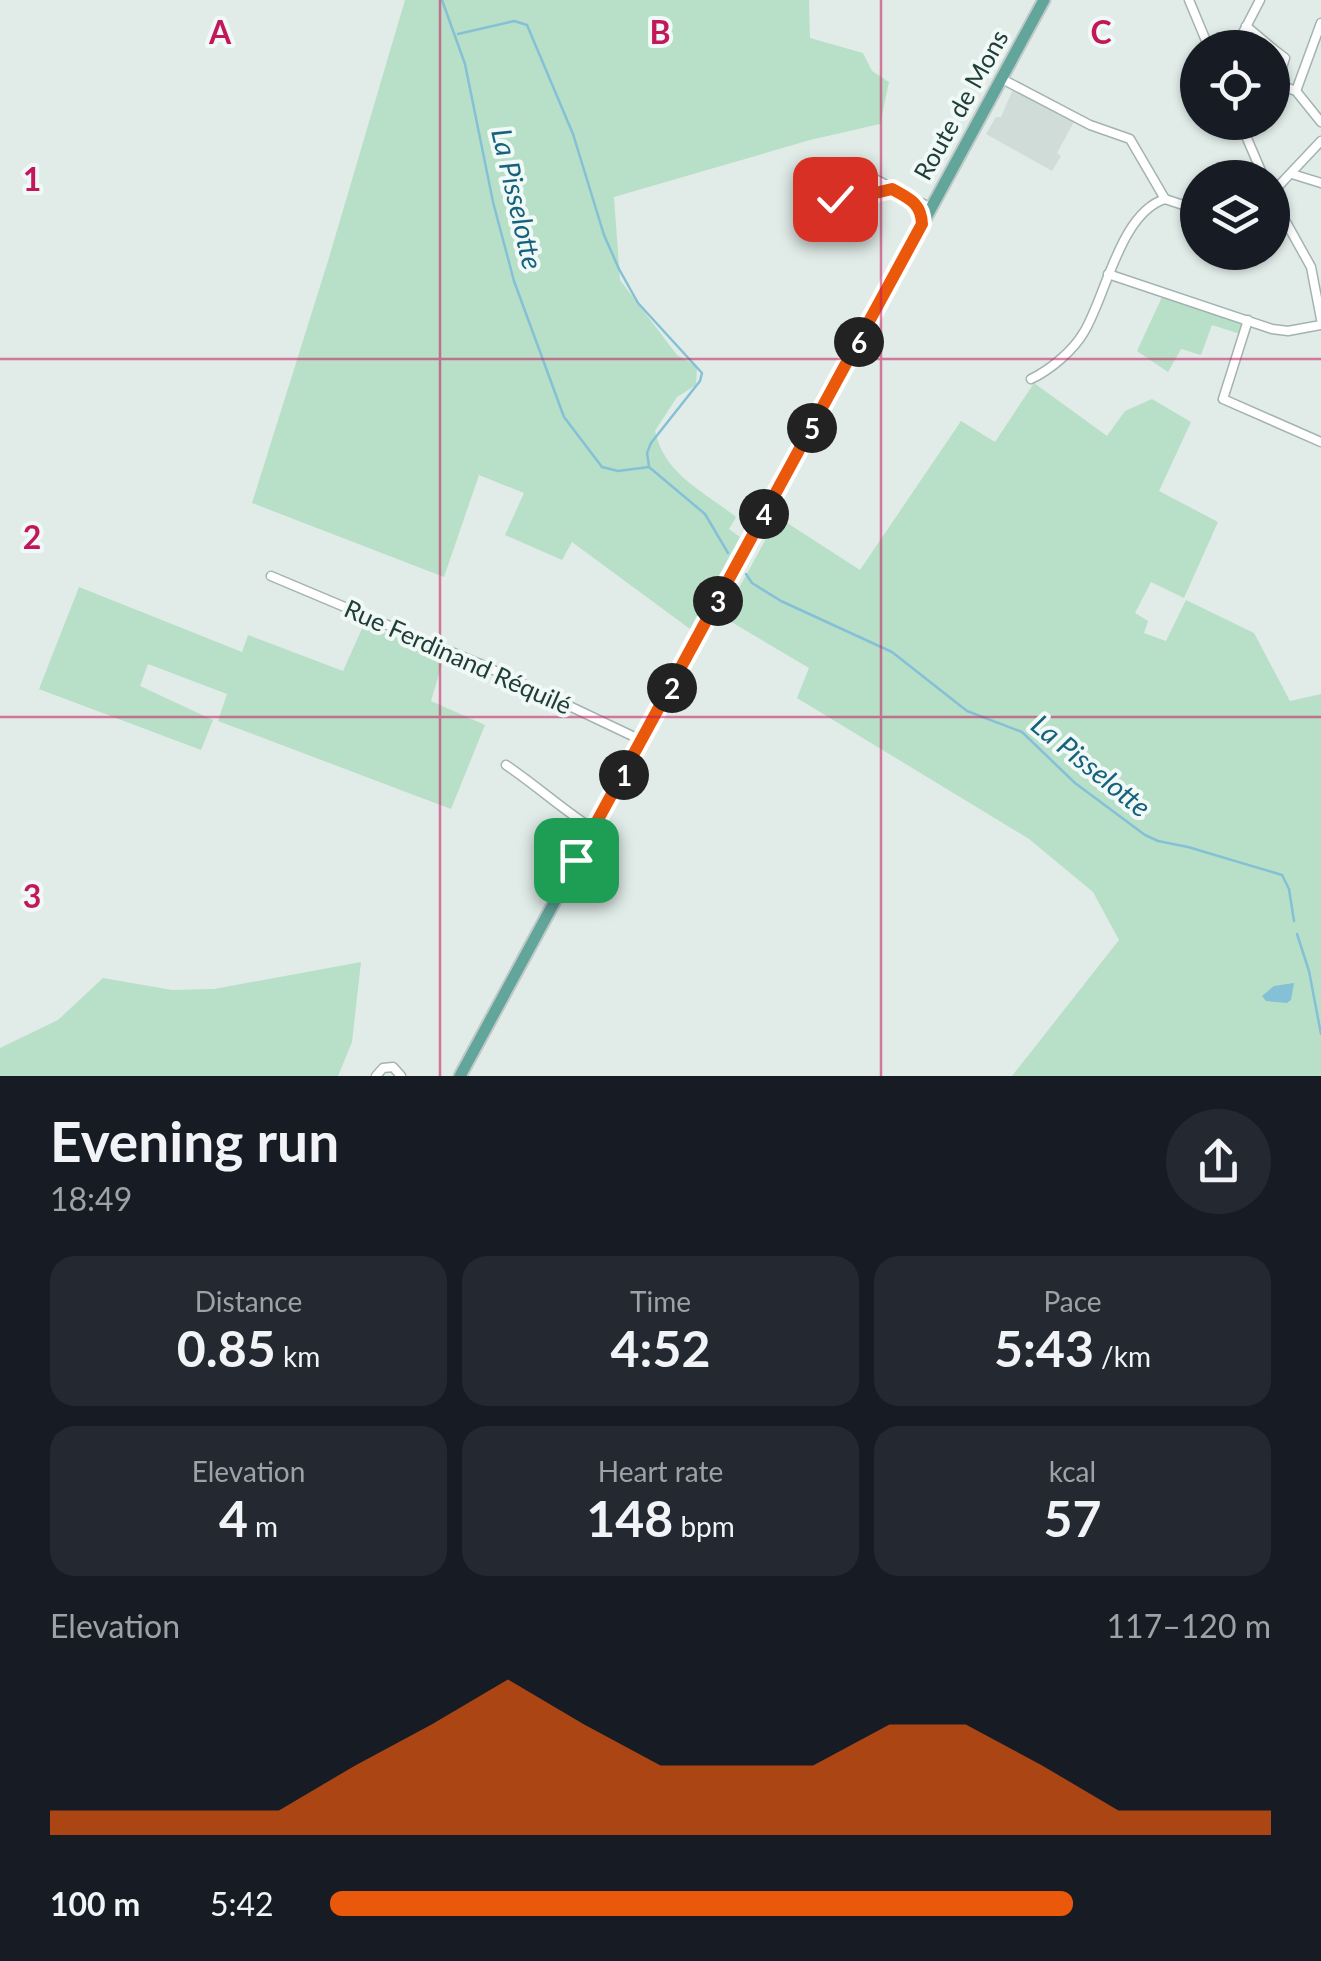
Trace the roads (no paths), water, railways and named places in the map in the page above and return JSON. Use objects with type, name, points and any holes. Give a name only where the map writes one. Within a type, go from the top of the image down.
[{"type":"main road","name":"Route de Mons","points":[[460,1076],[1044,0]]},
{"type":"street","points":[[1188,0],[1202,30]]},
{"type":"street","points":[[1244,30],[1260,0]]},
{"type":"street","points":[[1296,90],[1321,22]]},
{"type":"street","points":[[1246,26],[1251,30]]},
{"type":"street","points":[[1290,60],[1305,65]]},
{"type":"street","points":[[1002,79],[1090,124],[1130,139],[1165,199],[1180,204]]},
{"type":"street","points":[[1290,88],[1296,90],[1321,122]]},
{"type":"street","points":[[1321,141],[1292,174],[1321,184]]},
{"type":"street","points":[[892,189],[834,203],[824,211],[812,204],[815,192],[874,178],[930,208]]},
{"type":"street","points":[[827,188],[834,194],[834,203]]},
{"type":"street","points":[[1031,379],[1082,337],[1108,274],[1144,212],[1165,199]]},
{"type":"street","points":[[916,202],[922,224]]},
{"type":"street","points":[[1108,274],[1288,330],[1321,322],[1316,268],[1290,225]]},
{"type":"street","points":[[1248,320],[1223,398],[1321,442]]},
{"type":"street","name":"Rue Ferdinand Réquilé","points":[[271,576],[485,666],[643,741]]},
{"type":"street","points":[[506,764],[593,829]]},
{"type":"street","points":[[376,1076],[383,1068],[393,1067],[401,1076]]},
{"type":"water","points":[[1294,983],[1287,1003],[1266,1001],[1262,996],[1274,986]]},
{"type":"waterway","name":"La Pisselotte","points":[[442,0],[465,64],[493,202],[514,281],[564,417],[602,467],[618,471],[649,467],[705,514],[728,553]]},
{"type":"waterway","points":[[458,34],[514,21],[527,25],[573,134],[604,235],[619,269],[638,303],[702,373],[700,381],[651,443],[647,453],[649,466]]},
{"type":"waterway","name":"La Pisselotte","points":[[746,574],[752,583],[781,601],[892,652],[967,711],[1022,732],[1075,783],[1145,835],[1282,875],[1289,889],[1294,921]]},
{"type":"waterway","name":"La Pisselotte","points":[[1297,934],[1309,971],[1321,1034]]}]
